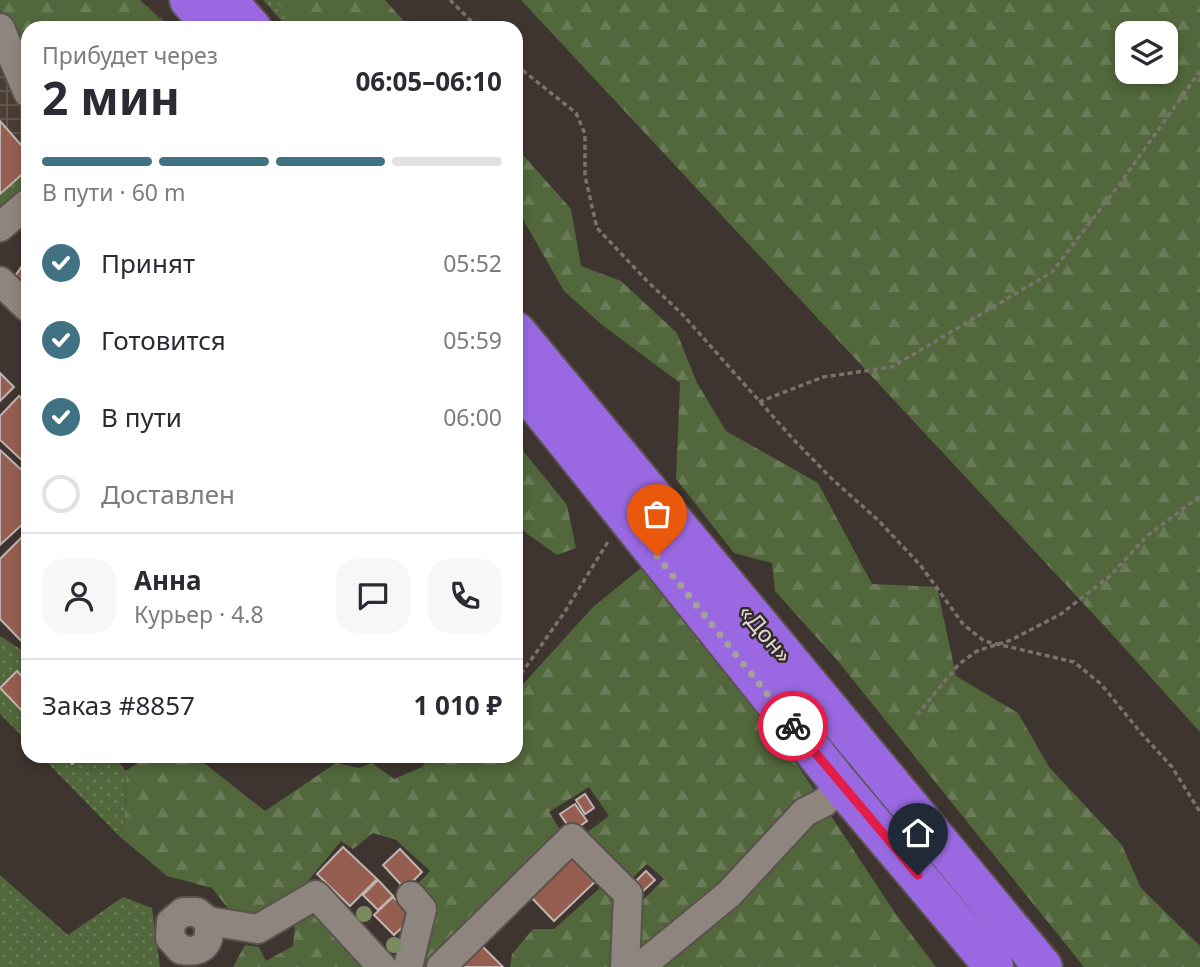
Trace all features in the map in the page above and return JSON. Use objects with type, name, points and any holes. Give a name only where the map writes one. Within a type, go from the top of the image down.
[{"type":"highway","points":[[188,0],[208,21]]},
{"type":"highway","points":[[227,0],[246,21]]},
{"type":"highway","name":"«Дон»","points":[[523,339],[1043,967]]},
{"type":"highway","name":"«Дон»","points":[[523,388],[842,787],[994,967]]},
{"type":"street","points":[[0,28],[21,77]]},
{"type":"street","points":[[0,227],[21,209]]},
{"type":"street","points":[[0,281],[21,301]]},
{"type":"street","points":[[640,967],[729,894],[805,812],[823,803],[842,787]]},
{"type":"street","points":[[441,967],[572,838],[628,894],[625,967]]},
{"type":"street","points":[[208,921],[258,929],[316,895],[382,967]]},
{"type":"street","points":[[408,967],[422,909],[411,896]]},
{"type":"path","points":[[450,0],[471,21]]},
{"type":"path","points":[[523,71],[576,113],[585,134],[584,176],[597,228],[683,315],[759,402],[832,479],[878,520],[921,566],[963,624],[984,641],[1074,662],[1101,684],[1172,767],[1200,812]]},
{"type":"path","points":[[759,402],[823,377],[892,367],[1052,272],[1200,71]]},
{"type":"path","points":[[917,715],[959,664],[977,651],[1011,640],[1061,614],[1110,576],[1147,536],[1200,496]]},
{"type":"path","points":[[523,671],[564,613],[624,515]]},
{"type":"shaded area","points":[[0,0],[140,0],[165,21],[21,21],[21,190],[0,210]]},
{"type":"green space","points":[[0,0],[140,0],[162,21],[21,21],[21,35],[12,39],[0,10]]},
{"type":"green space","points":[[263,0],[328,0],[312,21],[282,21]]},
{"type":"green space","points":[[275,0],[385,0],[404,21],[292,21]]},
{"type":"green space","points":[[521,0],[1200,0],[1200,732],[1109,631]]},
{"type":"green space","points":[[523,155],[571,209],[581,266],[621,281],[677,333],[697,383],[726,431],[818,483],[872,584],[937,587],[956,676],[1018,713],[1049,767],[1122,845],[1141,888],[1200,946],[1200,967],[1084,967],[837,660],[775,591],[772,563],[734,553],[676,479],[680,383],[601,324],[564,291],[523,219]]},
{"type":"green space","points":[[21,166],[21,196],[0,215],[0,186]]},
{"type":"green space","points":[[523,451],[567,505],[576,548],[557,555],[523,529]]},
{"type":"green space","points":[[641,568],[787,749],[895,913],[936,967],[635,967],[642,901],[664,879],[647,864],[628,882],[582,836],[609,816],[589,787],[549,812],[564,836],[433,967],[418,967],[413,889],[430,871],[396,840],[373,833],[353,849],[341,841],[304,886],[256,914],[233,915],[212,888],[167,876],[119,836],[125,816],[126,771],[137,763],[204,763],[265,811],[336,763],[359,768],[372,763],[394,779],[425,763],[523,763],[523,684],[593,607]]},
{"type":"green space","points":[[0,636],[21,649],[21,735],[0,714]]},
{"type":"green space","points":[[48,763],[119,763],[126,771],[125,816],[119,836]]},
{"type":"green space","points":[[0,875],[68,935],[123,897],[152,908],[160,967],[0,967]]},
{"type":"green space","points":[[601,887],[618,896],[620,952],[608,967],[510,967],[512,954],[533,929],[554,929]]},
{"type":"green space","points":[[310,909],[371,967],[233,967],[245,945],[259,947],[266,961],[293,946],[295,925]]},
{"type":"building","points":[[0,121],[21,145],[21,175],[0,194]]},
{"type":"building","points":[[21,267],[21,284],[13,279]]},
{"type":"building","points":[[0,373],[14,387],[0,401]]},
{"type":"building","points":[[19,396],[21,398],[21,460],[0,440],[0,416]]},
{"type":"building","points":[[0,450],[21,470],[21,526],[0,545]]},
{"type":"building","points":[[21,538],[21,641],[0,619],[0,559]]},
{"type":"building","points":[[17,671],[21,675],[21,710],[0,688]]},
{"type":"building","points":[[585,794],[594,808],[585,814],[576,800]]},
{"type":"building","points":[[575,804],[587,821],[572,832],[560,814]]},
{"type":"building","points":[[573,846],[601,876],[554,921],[526,892]]},
{"type":"building","points":[[343,847],[377,879],[350,906],[317,874]]},
{"type":"building","points":[[400,849],[422,872],[405,889],[383,865]]},
{"type":"building","points":[[646,871],[655,880],[640,894],[631,886]]},
{"type":"building","points":[[378,880],[393,896],[378,910],[363,895]]},
{"type":"building","points":[[393,897],[413,917],[394,935],[374,915]]},
{"type":"building","points":[[477,941],[503,967],[451,967]]},
{"type":"way so far","points":[[657,556],[793,726]]},
{"type":"route","points":[[793,726],[918,875]]}]
